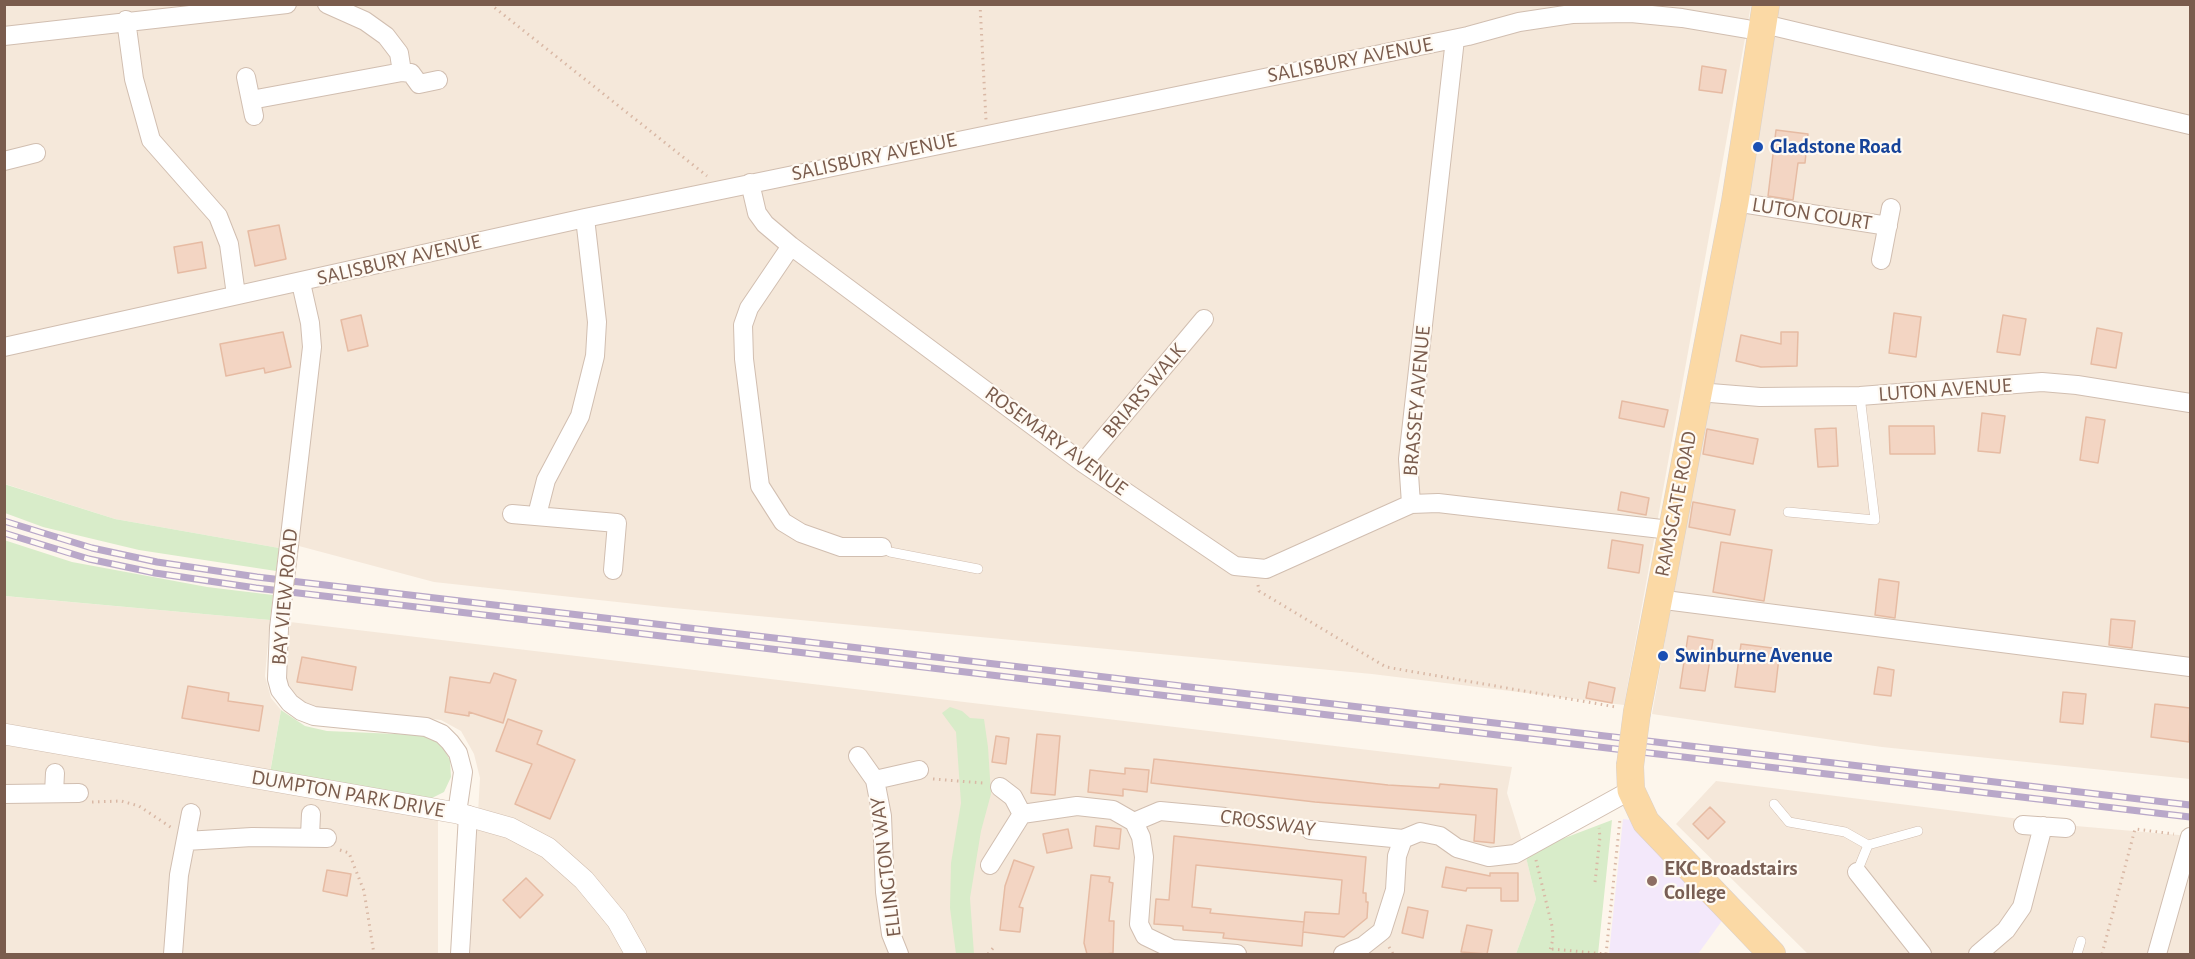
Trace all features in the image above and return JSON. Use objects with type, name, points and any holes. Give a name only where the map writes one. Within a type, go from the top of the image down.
[{"type":"main road","name":"RAMSGATE ROAD","points":[[1626,785],[1670,530],[1735,202],[1759,19]]},
{"type":"main road","points":[[1626,785],[1646,822],[1772,954]]},
{"type":"street","points":[[4,36],[126,20],[287,4]]},
{"type":"street","points":[[327,4],[365,21],[386,36],[399,53],[402,72]]},
{"type":"street","name":"SALISBURY AVENUE","points":[[4,346],[585,218],[1455,39],[1519,22],[1572,14],[1631,13],[1682,18],[1759,19]]},
{"type":"street","points":[[1759,19],[2190,125]]},
{"type":"street","points":[[126,20],[134,79],[151,140],[218,216],[229,244],[236,295]]},
{"type":"street","name":"BRASSEY AVENUE","points":[[1455,39],[1408,459],[1411,504],[1438,503],[1670,530]]},
{"type":"street","points":[[246,77],[252,108],[402,72],[411,73],[419,84],[438,80]]},
{"type":"street","points":[[4,161],[36,153]]},
{"type":"street","name":"ROSEMARY AVENUE","points":[[750,183],[756,213],[765,224],[791,246],[1083,463],[1236,566],[1253,569]]},
{"type":"street","name":"LUTON COURT","points":[[1735,202],[1890,217],[1881,260]]},
{"type":"street","points":[[537,515],[546,480],[580,416],[596,356],[597,322],[585,218]]},
{"type":"street","points":[[791,246],[749,308],[743,325],[744,359],[760,486],[783,522],[801,533],[841,547],[882,547]]},
{"type":"street","name":"BAY VIEW ROAD","points":[[301,282],[310,323],[312,347],[279,628],[277,679],[280,690],[290,703],[301,711],[314,716],[426,727],[442,734],[458,753],[463,772],[460,954]]},
{"type":"street","name":"BRIARS WALK","points":[[1083,463],[1204,319]]},
{"type":"street","name":"LUTON AVENUE","points":[[1698,392],[1760,397],[1860,396],[2042,382],[2077,385],[2190,403]]},
{"type":"street","points":[[1253,569],[1266,568],[1411,504]]},
{"type":"street","points":[[512,514],[617,523],[613,570]]},
{"type":"street","points":[[1658,600],[2190,667]]},
{"type":"street","name":"DUMPTON PARK DRIVE","points":[[4,734],[463,814],[510,828],[548,848],[584,880],[606,905],[636,954]]},
{"type":"street","name":"ELLINGTON WAY","points":[[858,756],[875,780],[882,816],[888,913],[891,934],[899,954]]},
{"type":"street","name":"ELLINGTON WAY","points":[[875,780],[919,770]]},
{"type":"street","points":[[54,793],[55,772]]},
{"type":"street","name":"CROSSWAY","points":[[1310,830],[1403,839],[1420,832],[1440,836],[1457,848],[1489,857],[1515,854],[1593,808],[1626,785]]},
{"type":"street","points":[[1000,787],[1013,797],[1022,814]]},
{"type":"street","points":[[4,794],[80,793]]},
{"type":"street","points":[[990,865],[1022,814],[1077,806],[1113,810],[1134,822],[1141,837],[1144,857],[1139,924],[1145,936],[1173,949],[1237,954]]},
{"type":"street","name":"CROSSWAY","points":[[1134,822],[1160,812],[1225,816]]},
{"type":"street","points":[[173,954],[179,875],[191,813]]},
{"type":"street","points":[[186,838],[319,837],[311,814]]},
{"type":"street","points":[[2023,825],[2066,828]]},
{"type":"street","points":[[1978,954],[2006,930],[2022,907],[2043,826]]},
{"type":"street","points":[[2157,954],[2185,836]]},
{"type":"street","points":[[1343,954],[1364,946],[1382,931],[1395,890],[1397,856],[1403,839]]},
{"type":"street","points":[[1857,872],[1922,954]]},
{"type":"lane","points":[[1788,512],[1875,520],[1860,396]]},
{"type":"lane","points":[[882,547],[907,556],[978,569]]},
{"type":"lane","points":[[1774,804],[1789,822],[1845,832],[1868,845],[1918,831]]},
{"type":"lane","points":[[1857,872],[1868,845]]},
{"type":"lane","points":[[2077,954],[2081,941]]},
{"type":"path","points":[[490,4],[705,173],[716,190]]},
{"type":"path","points":[[980,4],[987,134]]},
{"type":"path","points":[[1253,569],[1259,591],[1386,667],[1637,711]]},
{"type":"path","points":[[919,770],[926,778],[1000,787]]},
{"type":"path","points":[[1552,949],[1606,954],[1620,816],[1626,785]]},
{"type":"path","points":[[80,793],[83,802],[121,801],[139,806],[186,838]]},
{"type":"path","points":[[1593,808],[1600,837],[1594,882]]},
{"type":"path","name":"CROSSWAY","points":[[1225,816],[1251,818],[1269,827],[1310,830]]},
{"type":"path","points":[[2102,954],[2135,829],[2185,836]]},
{"type":"path","points":[[319,837],[328,848],[349,853],[364,891],[374,954]]},
{"type":"path","points":[[1532,844],[1552,926],[1552,949],[1549,954]]},
{"type":"path","points":[[988,954],[994,947]]},
{"type":"shaded area","points":[[5,5],[1751,5],[1624,705],[1372,674],[663,607],[434,582],[299,546],[280,544],[279,548],[115,519],[5,484]]},
{"type":"shaded area","points":[[1777,5],[2190,5],[2190,779],[1882,747],[1652,714]]},
{"type":"shaded area","points":[[4,596],[270,620],[265,676],[271,698],[281,710],[267,789],[438,816],[438,954],[5,954]]},
{"type":"shaded area","points":[[290,622],[1512,767],[1507,793],[1523,844],[1536,899],[1516,954],[470,954],[480,778],[474,754],[461,731],[441,720],[315,707],[299,699],[288,684],[285,674]]},
{"type":"shaded area","points":[[1716,781],[2076,826],[2190,836],[2190,954],[1808,954],[1676,824]]},
{"type":"shaded area","name":"EKC Broadstairs College","points":[[1623,819],[1631,820],[1724,918],[1698,954],[1609,954]]},
{"type":"green space","points":[[4,484],[115,519],[279,548],[276,571],[139,550],[43,527],[5,513]]},
{"type":"green space","points":[[4,540],[72,562],[207,587],[273,595],[270,620],[5,596]]},
{"type":"green space","points":[[950,707],[962,711],[970,718],[984,719],[988,747],[991,794],[981,831],[970,898],[974,954],[956,954],[950,908],[951,863],[961,803],[956,732],[942,713]]},
{"type":"green space","points":[[281,710],[305,726],[327,731],[420,735],[430,738],[440,743],[450,760],[451,777],[444,792],[432,798],[270,773]]},
{"type":"green space","points":[[1612,820],[1598,954],[1516,954],[1536,899],[1525,853]]},
{"type":"building","points":[[1702,66],[1726,70],[1722,93],[1699,90]]},
{"type":"building","points":[[1776,130],[1808,134],[1805,163],[1798,163],[1793,200],[1768,196]]},
{"type":"building","points":[[279,225],[286,259],[255,266],[248,231]]},
{"type":"building","points":[[202,242],[206,268],[178,273],[174,247]]},
{"type":"building","points":[[1894,313],[1921,317],[1916,357],[1889,353]]},
{"type":"building","points":[[361,315],[368,346],[348,351],[341,320]]},
{"type":"building","points":[[2003,315],[2026,319],[2020,355],[1997,352]]},
{"type":"building","points":[[2097,328],[2122,333],[2116,368],[2091,364]]},
{"type":"building","points":[[283,332],[291,367],[265,373],[264,368],[226,376],[220,344]]},
{"type":"building","points":[[1781,332],[1798,332],[1797,366],[1761,367],[1736,361],[1741,335],[1781,344]]},
{"type":"building","points":[[1622,401],[1668,410],[1664,427],[1619,418]]},
{"type":"building","points":[[1982,413],[2005,416],[2000,453],[1978,451]]},
{"type":"building","points":[[2086,417],[2105,420],[2098,463],[2080,460]]},
{"type":"building","points":[[1889,426],[1934,426],[1935,454],[1890,454]]},
{"type":"building","points":[[1836,428],[1838,466],[1818,467],[1815,429]]},
{"type":"building","points":[[1707,429],[1758,439],[1753,464],[1703,454]]},
{"type":"building","points":[[1621,492],[1649,498],[1646,515],[1618,510]]},
{"type":"building","points":[[1693,502],[1735,510],[1730,535],[1689,527]]},
{"type":"building","points":[[1612,540],[1643,545],[1639,573],[1608,568]]},
{"type":"building","points":[[1721,542],[1772,550],[1764,601],[1713,592]]},
{"type":"building","points":[[1879,579],[1899,582],[1895,618],[1875,615]]},
{"type":"building","points":[[2111,619],[2135,621],[2132,648],[2109,645]]},
{"type":"building","points":[[1688,636],[1713,640],[1705,691],[1680,688]]},
{"type":"building","points":[[1741,644],[1780,649],[1775,692],[1735,687]]},
{"type":"building","points":[[302,657],[356,667],[352,690],[297,682]]},
{"type":"building","points":[[1878,667],[1894,670],[1891,696],[1874,694]]},
{"type":"building","points":[[494,673],[516,680],[503,723],[469,712],[469,716],[445,712],[450,677],[490,683]]},
{"type":"building","points":[[1589,682],[1615,688],[1612,703],[1586,698]]},
{"type":"building","points":[[188,686],[229,693],[228,701],[263,706],[259,731],[182,718]]},
{"type":"building","points":[[2063,692],[2086,694],[2083,724],[2060,722]]},
{"type":"building","points":[[2155,704],[2190,708],[2189,742],[2151,737]]},
{"type":"building","points":[[508,719],[542,731],[537,744],[575,760],[550,819],[515,804],[532,764],[496,751]]},
{"type":"building","points":[[1037,734],[1060,736],[1055,795],[1031,793]]},
{"type":"building","points":[[996,736],[1009,738],[1006,764],[992,762]]},
{"type":"building","points":[[1154,759],[1388,785],[1439,788],[1440,784],[1497,789],[1494,843],[1474,841],[1476,815],[1315,802],[1151,783]]},
{"type":"building","points":[[1125,768],[1149,770],[1147,792],[1123,789],[1123,796],[1088,792],[1090,770],[1125,774]]},
{"type":"building","points":[[1710,807],[1725,822],[1708,839],[1693,824]]},
{"type":"building","points":[[1096,826],[1121,829],[1119,849],[1094,846]]},
{"type":"building","points":[[1068,829],[1072,848],[1047,853],[1043,834]]},
{"type":"building","points":[[1174,836],[1366,857],[1363,893],[1366,893],[1366,902],[1368,902],[1367,918],[1344,937],[1303,932],[1302,946],[1223,938],[1224,933],[1183,930],[1183,926],[1154,924],[1156,899],[1169,900]],"holes":[[[1196,865],[1342,880],[1339,914],[1305,912],[1304,922],[1210,913],[1211,909],[1192,907]]]},
{"type":"building","points":[[1014,860],[1034,867],[1019,907],[1023,908],[1020,932],[1000,930],[1005,886]]},
{"type":"building","points":[[1446,867],[1490,876],[1490,873],[1518,873],[1518,901],[1501,901],[1501,888],[1467,888],[1466,891],[1442,887]]},
{"type":"building","points":[[327,870],[351,874],[347,896],[323,891]]},
{"type":"building","points":[[1091,875],[1110,877],[1109,882],[1113,883],[1109,921],[1114,921],[1113,953],[1087,954],[1084,943]]},
{"type":"building","points":[[526,878],[543,895],[520,918],[503,900]]},
{"type":"building","points":[[1408,907],[1428,911],[1423,938],[1402,933]]},
{"type":"building","points":[[1467,925],[1492,930],[1487,954],[1461,952]]},
{"type":"railway","points":[[4,521],[92,548],[157,562],[257,577],[2190,805]]},
{"type":"railway","points":[[4,533],[89,559],[155,573],[256,588],[2190,817]]},
{"type":"place","name":"Gladstone Road","points":[[1758,147]]},
{"type":"place","name":"Swinburne Avenue","points":[[1663,656]]},
{"type":"place","name":"EKC Broadstairs College","points":[[1652,881]]}]
